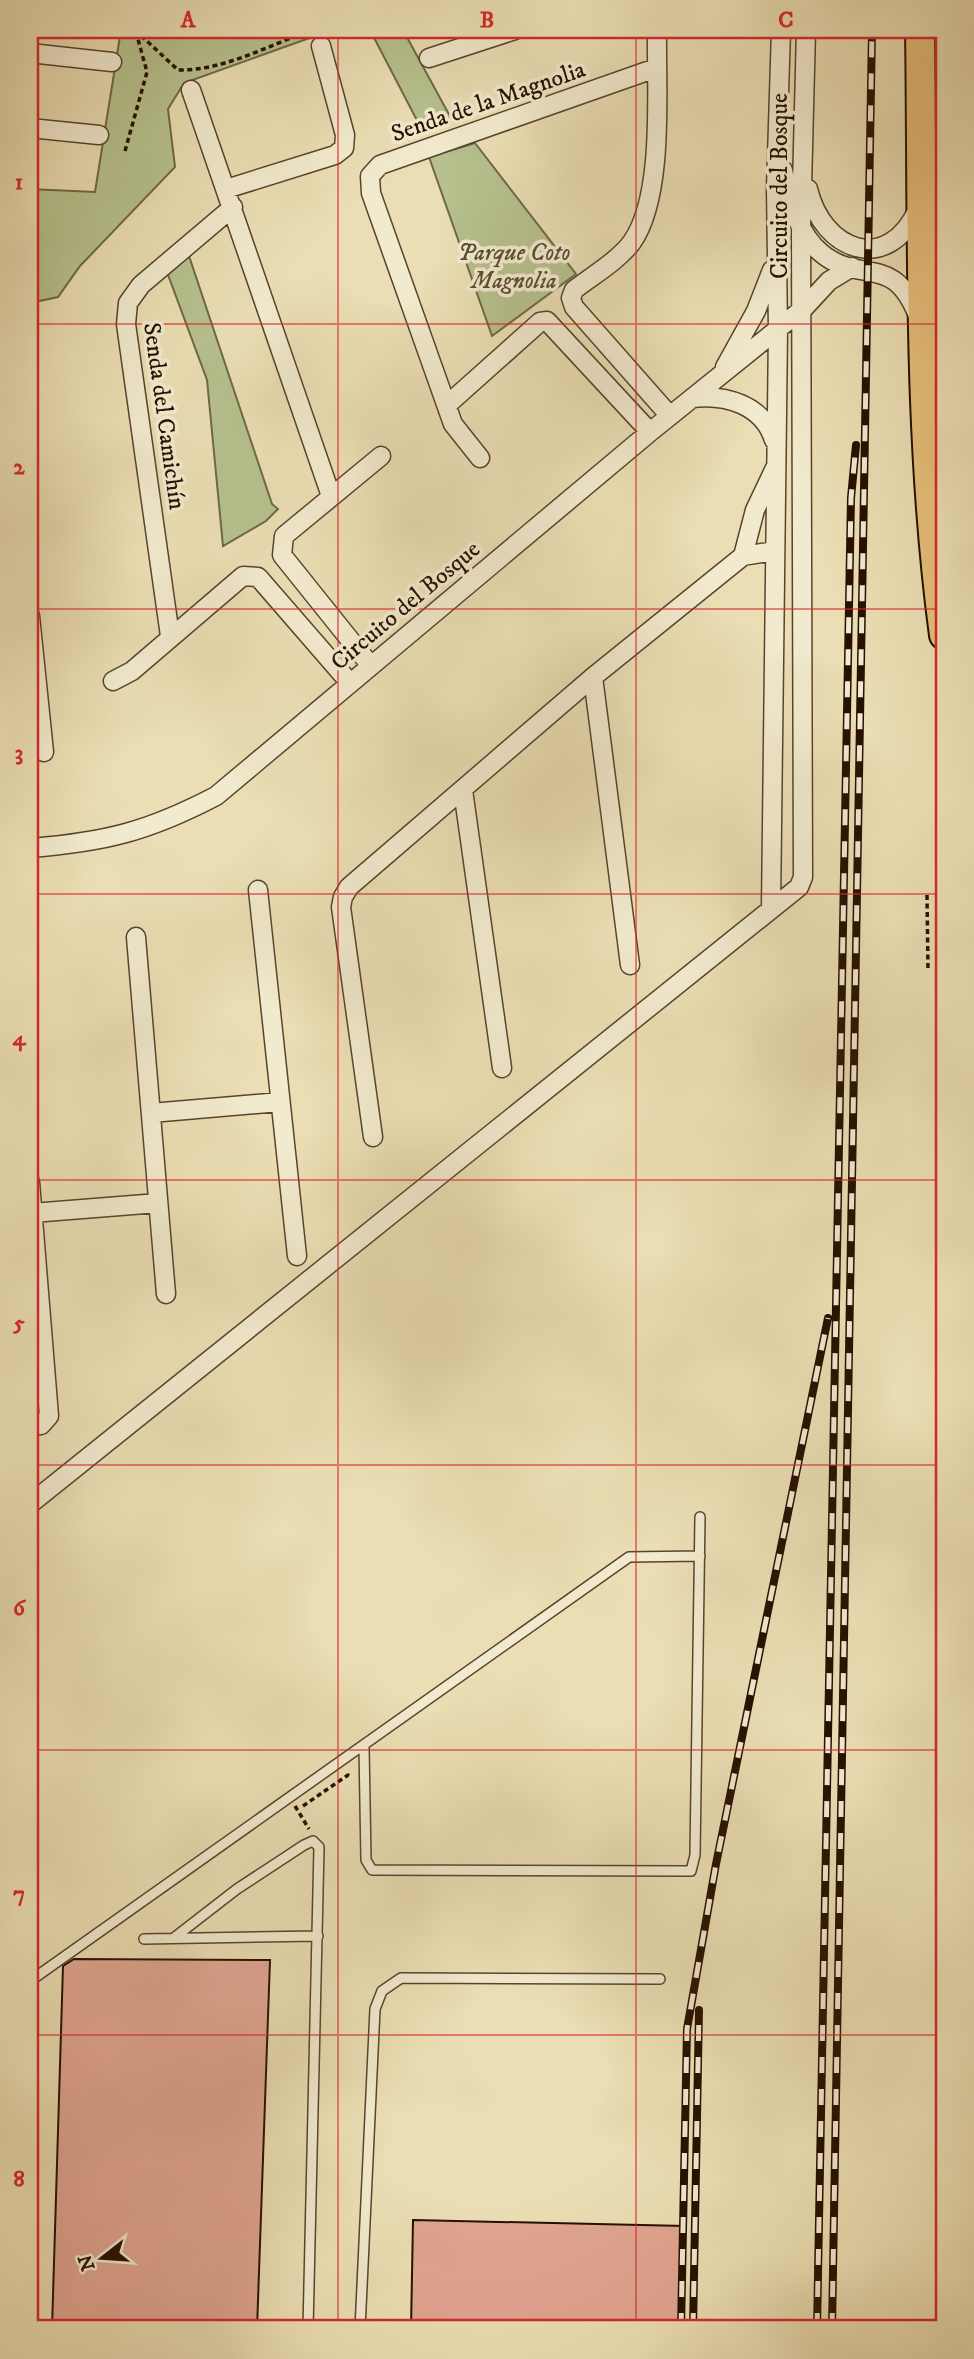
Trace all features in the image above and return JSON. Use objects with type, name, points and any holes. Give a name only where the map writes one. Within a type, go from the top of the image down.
[{"type":"highway","points":[[920,30],[922,326],[935,566],[944,635]]},
{"type":"street","points":[[429,58],[515,30]]},
{"type":"street","points":[[657,30],[653,173],[646,215],[631,243],[574,290],[571,298],[574,307],[670,416]]},
{"type":"street","name":"Circuito del Bosque","points":[[778,330],[776,246],[781,30]]},
{"type":"street","name":"Circuito del Bosque","points":[[30,848],[129,835],[175,817],[216,796],[650,432],[804,308],[801,226],[806,30]]},
{"type":"street","points":[[226,189],[335,155],[344,148],[345,135],[321,46]]},
{"type":"street","points":[[30,53],[111,62]]},
{"type":"street","name":"Senda de la Magnolia","points":[[480,457],[453,424],[371,192],[370,176],[380,165],[656,68]]},
{"type":"street","points":[[191,90],[331,496]]},
{"type":"street","points":[[30,128],[99,135]]},
{"type":"street","points":[[778,142],[786,187],[801,226],[820,253],[852,267],[884,274],[900,284],[911,300],[922,326]]},
{"type":"street","points":[[802,166],[811,203],[821,224],[844,244],[859,247],[888,245],[913,220],[922,192]]},
{"type":"street","name":"Senda del Camichín","points":[[170,636],[126,324],[128,303],[141,285],[233,207]]},
{"type":"street","points":[[720,377],[771,277],[776,246]]},
{"type":"street","points":[[30,1503],[771,908],[794,894],[803,877],[804,308],[830,281],[852,267]]},
{"type":"street","points":[[447,405],[541,322],[547,321],[650,432]]},
{"type":"street","points":[[771,908],[778,330]]},
{"type":"street","points":[[692,398],[719,397],[745,405],[771,430],[776,446]]},
{"type":"street","points":[[371,666],[282,555],[284,536],[381,456]]},
{"type":"street","points":[[743,556],[755,510],[776,466]]},
{"type":"street","points":[[373,1137],[341,907],[349,887],[593,677],[743,556],[775,551]]},
{"type":"street","points":[[113,681],[132,671],[243,576],[250,575],[258,577],[350,683]]},
{"type":"street","points":[[30,616],[44,752]]},
{"type":"street","points":[[593,677],[630,965]]},
{"type":"street","points":[[463,790],[502,1068]]},
{"type":"street","points":[[258,890],[297,1256]]},
{"type":"street","points":[[136,937],[166,1294]]},
{"type":"street","points":[[151,1113],[281,1102]]},
{"type":"street","points":[[30,1182],[49,1416],[41,1425],[30,1426]]},
{"type":"street","points":[[32,1213],[158,1203]]},
{"type":"lane","points":[[364,1746],[366,1860],[372,1870],[691,1871],[695,1855],[700,1517]]},
{"type":"lane","points":[[30,1982],[629,1557],[700,1556]]},
{"type":"lane","points":[[175,1937],[237,1889],[313,1841],[319,1847],[308,2329]]},
{"type":"lane","points":[[144,1939],[318,1936]]},
{"type":"lane","points":[[360,2329],[376,2010],[382,1991],[401,1978],[660,1979]]},
{"type":"path","points":[[136,31],[178,70],[184,71],[209,67],[311,30]]},
{"type":"path","points":[[125,151],[147,72],[136,31]]},
{"type":"path","points":[[926,895],[928,970]]},
{"type":"path","points":[[291,1814],[348,1775],[355,1777],[354,1785]]},
{"type":"path","points":[[290,1798],[313,1841]]},
{"type":"green space","points":[[121,30],[332,30],[184,83],[168,109],[175,167],[80,266],[58,297],[30,303],[30,189],[95,192]]},
{"type":"green space","points":[[370,30],[403,30],[451,118],[423,132]]},
{"type":"green space","name":"Parque Coto Magnolia","points":[[475,143],[576,274],[492,336],[429,157]]},
{"type":"green space","points":[[188,253],[272,504],[278,509],[266,521],[223,546],[207,380],[167,272]]},
{"type":"building","points":[[74,1959],[270,1960],[257,2329],[52,2329],[63,1966]]},
{"type":"building","points":[[413,2220],[685,2226],[683,2329],[411,2329]]},
{"type":"railway","points":[[832,2329],[872,30]]},
{"type":"railway","points":[[817,2329],[851,498],[856,445]]},
{"type":"railway","points":[[681,2329],[687,2029],[716,1864],[828,1318]]},
{"type":"railway","points":[[693,2329],[699,2010]]}]
